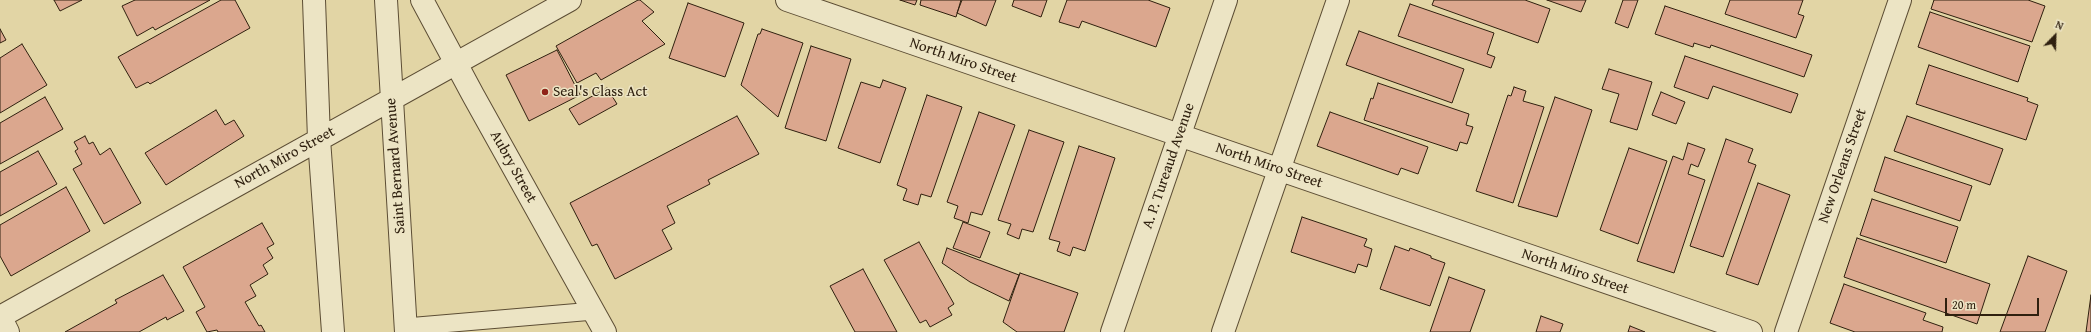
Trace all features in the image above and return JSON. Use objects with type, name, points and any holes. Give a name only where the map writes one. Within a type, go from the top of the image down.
[{"type":"street","points":[[314,0],[319,139],[333,332]]},
{"type":"street","name":"Saint Bernard Avenue","points":[[386,0],[406,330]]},
{"type":"street","name":"Aubry Street","points":[[422,0],[605,332]]},
{"type":"street","name":"North Miro Street","points":[[0,317],[570,0]]},
{"type":"street","name":"North Miro Street","points":[[787,0],[1751,332]]},
{"type":"street","name":"A. P. Tureaud Avenue","points":[[1112,332],[1226,0]]},
{"type":"street","points":[[1223,332],[1338,0]]},
{"type":"street","name":"New Orleans Street","points":[[1786,332],[1900,0]]},
{"type":"street","points":[[0,317],[8,332]]},
{"type":"lane","points":[[406,330],[594,311]]},
{"type":"building","points":[[54,0],[82,0],[60,11]]},
{"type":"building","points":[[135,0],[210,0],[155,30],[153,27],[137,36],[122,6]]},
{"type":"building","points":[[221,0],[235,0],[250,28],[150,84],[148,82],[136,88],[118,57]]},
{"type":"building","points":[[638,0],[654,12],[642,21],[665,44],[601,80],[596,73],[577,83],[556,46]]},
{"type":"building","points":[[900,0],[917,0],[915,5]]},
{"type":"building","points":[[921,0],[961,0],[956,17],[920,5]]},
{"type":"building","points":[[962,0],[996,0],[986,26],[957,13]]},
{"type":"building","points":[[1014,0],[1047,0],[1041,17],[1012,6]]},
{"type":"building","points":[[1067,0],[1148,0],[1170,8],[1156,47],[1082,21],[1079,28],[1059,22]]},
{"type":"building","points":[[1434,0],[1525,0],[1550,9],[1538,43],[1432,5]]},
{"type":"building","points":[[1547,0],[1586,0],[1581,12]]},
{"type":"building","points":[[1623,0],[1638,0],[1628,28],[1615,23]]},
{"type":"building","points":[[1730,0],[1803,0],[1798,14],[1804,16],[1796,38],[1725,14]]},
{"type":"building","points":[[1934,0],[2028,0],[2045,6],[2032,42],[1931,9]]},
{"type":"building","points":[[688,3],[744,23],[725,77],[669,58]]},
{"type":"building","points":[[1410,4],[1494,33],[1487,54],[1495,57],[1491,68],[1398,36]]},
{"type":"building","points":[[1665,6],[1812,55],[1804,77],[1711,45],[1710,48],[1694,43],[1693,47],[1655,34]]},
{"type":"building","points":[[1930,12],[2030,46],[2018,82],[1918,47]]},
{"type":"building","points":[[0,29],[6,40],[0,43]]},
{"type":"building","points":[[762,29],[803,43],[778,117],[741,85],[758,34],[760,34]]},
{"type":"building","points":[[1359,31],[1464,69],[1452,103],[1346,65]]},
{"type":"building","points":[[22,44],[47,85],[0,113],[0,58]]},
{"type":"building","points":[[811,46],[851,59],[826,141],[785,128]]},
{"type":"building","points":[[557,50],[580,95],[529,121],[506,75]]},
{"type":"building","points":[[1685,56],[1798,94],[1791,113],[1713,86],[1708,99],[1674,87]]},
{"type":"building","points":[[1929,65],[2028,98],[2027,101],[2038,105],[2026,140],[1916,104]]},
{"type":"building","points":[[1609,69],[1652,82],[1637,130],[1610,122],[1619,94],[1602,89]]},
{"type":"building","points":[[883,80],[906,88],[880,163],[838,148],[861,82],[880,88]]},
{"type":"building","points":[[1378,83],[1469,114],[1466,125],[1473,127],[1467,144],[1460,142],[1457,151],[1364,120],[1371,98],[1373,99]]},
{"type":"building","points":[[1514,87],[1526,91],[1523,101],[1544,107],[1513,203],[1476,191],[1508,95],[1511,96]]},
{"type":"building","points":[[607,88],[617,104],[579,125],[569,109]]},
{"type":"building","points":[[1661,92],[1685,102],[1676,124],[1652,115]]},
{"type":"building","points":[[927,95],[962,107],[931,197],[921,194],[918,205],[903,200],[907,189],[897,185]]},
{"type":"building","points":[[45,97],[63,129],[0,164],[0,123]]},
{"type":"building","points":[[1555,97],[1592,110],[1557,217],[1518,206]]},
{"type":"building","points":[[216,110],[225,125],[234,120],[244,136],[166,185],[145,153]]},
{"type":"building","points":[[979,112],[1015,125],[982,215],[971,212],[968,223],[954,218],[958,206],[947,202]]},
{"type":"building","points":[[1330,112],[1428,147],[1418,174],[1401,168],[1398,175],[1317,146]]},
{"type":"building","points":[[737,116],[759,154],[708,180],[710,184],[667,206],[675,223],[662,230],[672,249],[615,279],[597,244],[592,246],[570,203]]},
{"type":"building","points":[[1907,116],[2003,149],[1990,185],[1894,151]]},
{"type":"building","points":[[1029,130],[1064,142],[1033,232],[1022,229],[1019,239],[1007,234],[1011,224],[998,220]]},
{"type":"building","points":[[85,136],[89,144],[93,142],[100,155],[110,148],[141,203],[104,224],[73,169],[82,164],[75,151],[78,149],[74,142]]},
{"type":"building","points":[[1726,139],[1753,149],[1748,162],[1756,165],[1723,257],[1690,246]]},
{"type":"building","points":[[1688,143],[1705,149],[1698,167],[1691,164],[1688,174],[1705,180],[1674,273],[1637,261],[1673,156],[1683,160]]},
{"type":"building","points":[[1079,146],[1115,158],[1085,251],[1073,247],[1070,256],[1057,251],[1060,242],[1049,239]]},
{"type":"building","points":[[1629,148],[1667,161],[1638,244],[1600,230]]},
{"type":"building","points":[[38,151],[57,184],[0,216],[0,172]]},
{"type":"building","points":[[1885,157],[1972,186],[1960,221],[1874,191]]},
{"type":"building","points":[[1758,183],[1790,195],[1758,285],[1726,274]]},
{"type":"building","points":[[66,187],[90,231],[11,276],[0,256],[0,225]]},
{"type":"building","points":[[1872,199],[1958,227],[1946,263],[1860,235]]},
{"type":"building","points":[[1302,217],[1367,239],[1364,246],[1372,249],[1367,267],[1358,264],[1355,273],[1291,252]]},
{"type":"building","points":[[963,222],[990,232],[980,258],[953,248]]},
{"type":"building","points":[[262,223],[274,244],[267,248],[273,258],[263,265],[268,274],[250,285],[256,296],[245,302],[259,326],[261,325],[265,332],[218,332],[217,330],[207,332],[196,312],[205,307],[183,267]]},
{"type":"building","points":[[1857,238],[1990,284],[1977,324],[1844,277]]},
{"type":"building","points":[[919,242],[954,304],[948,308],[952,315],[930,327],[926,320],[920,323],[884,260]]},
{"type":"building","points":[[1395,246],[1409,251],[1410,248],[1445,263],[1430,306],[1380,289]]},
{"type":"building","points":[[947,248],[1019,275],[1009,301],[970,282],[942,263]]},
{"type":"building","points":[[2028,256],[2067,271],[2045,332],[2000,332]]},
{"type":"building","points":[[863,269],[897,332],[855,332],[830,286]]},
{"type":"building","points":[[1020,273],[1078,293],[1064,332],[1017,332],[1003,322]]},
{"type":"building","points":[[163,275],[184,311],[167,320],[166,317],[139,332],[65,332],[117,303],[115,300]]},
{"type":"building","points":[[1449,277],[1485,290],[1470,332],[1430,332]]},
{"type":"building","points":[[1844,284],[1926,313],[1923,320],[1943,327],[1942,332],[1855,332],[1830,323]]},
{"type":"building","points":[[2091,295],[2091,332],[2086,332]]},
{"type":"building","points":[[1541,316],[1563,324],[1560,332],[1536,332]]},
{"type":"building","points":[[1630,326],[1645,332],[1628,332]]},
{"type":"place","name":"Seal's Class Act","points":[[545,92]]}]
